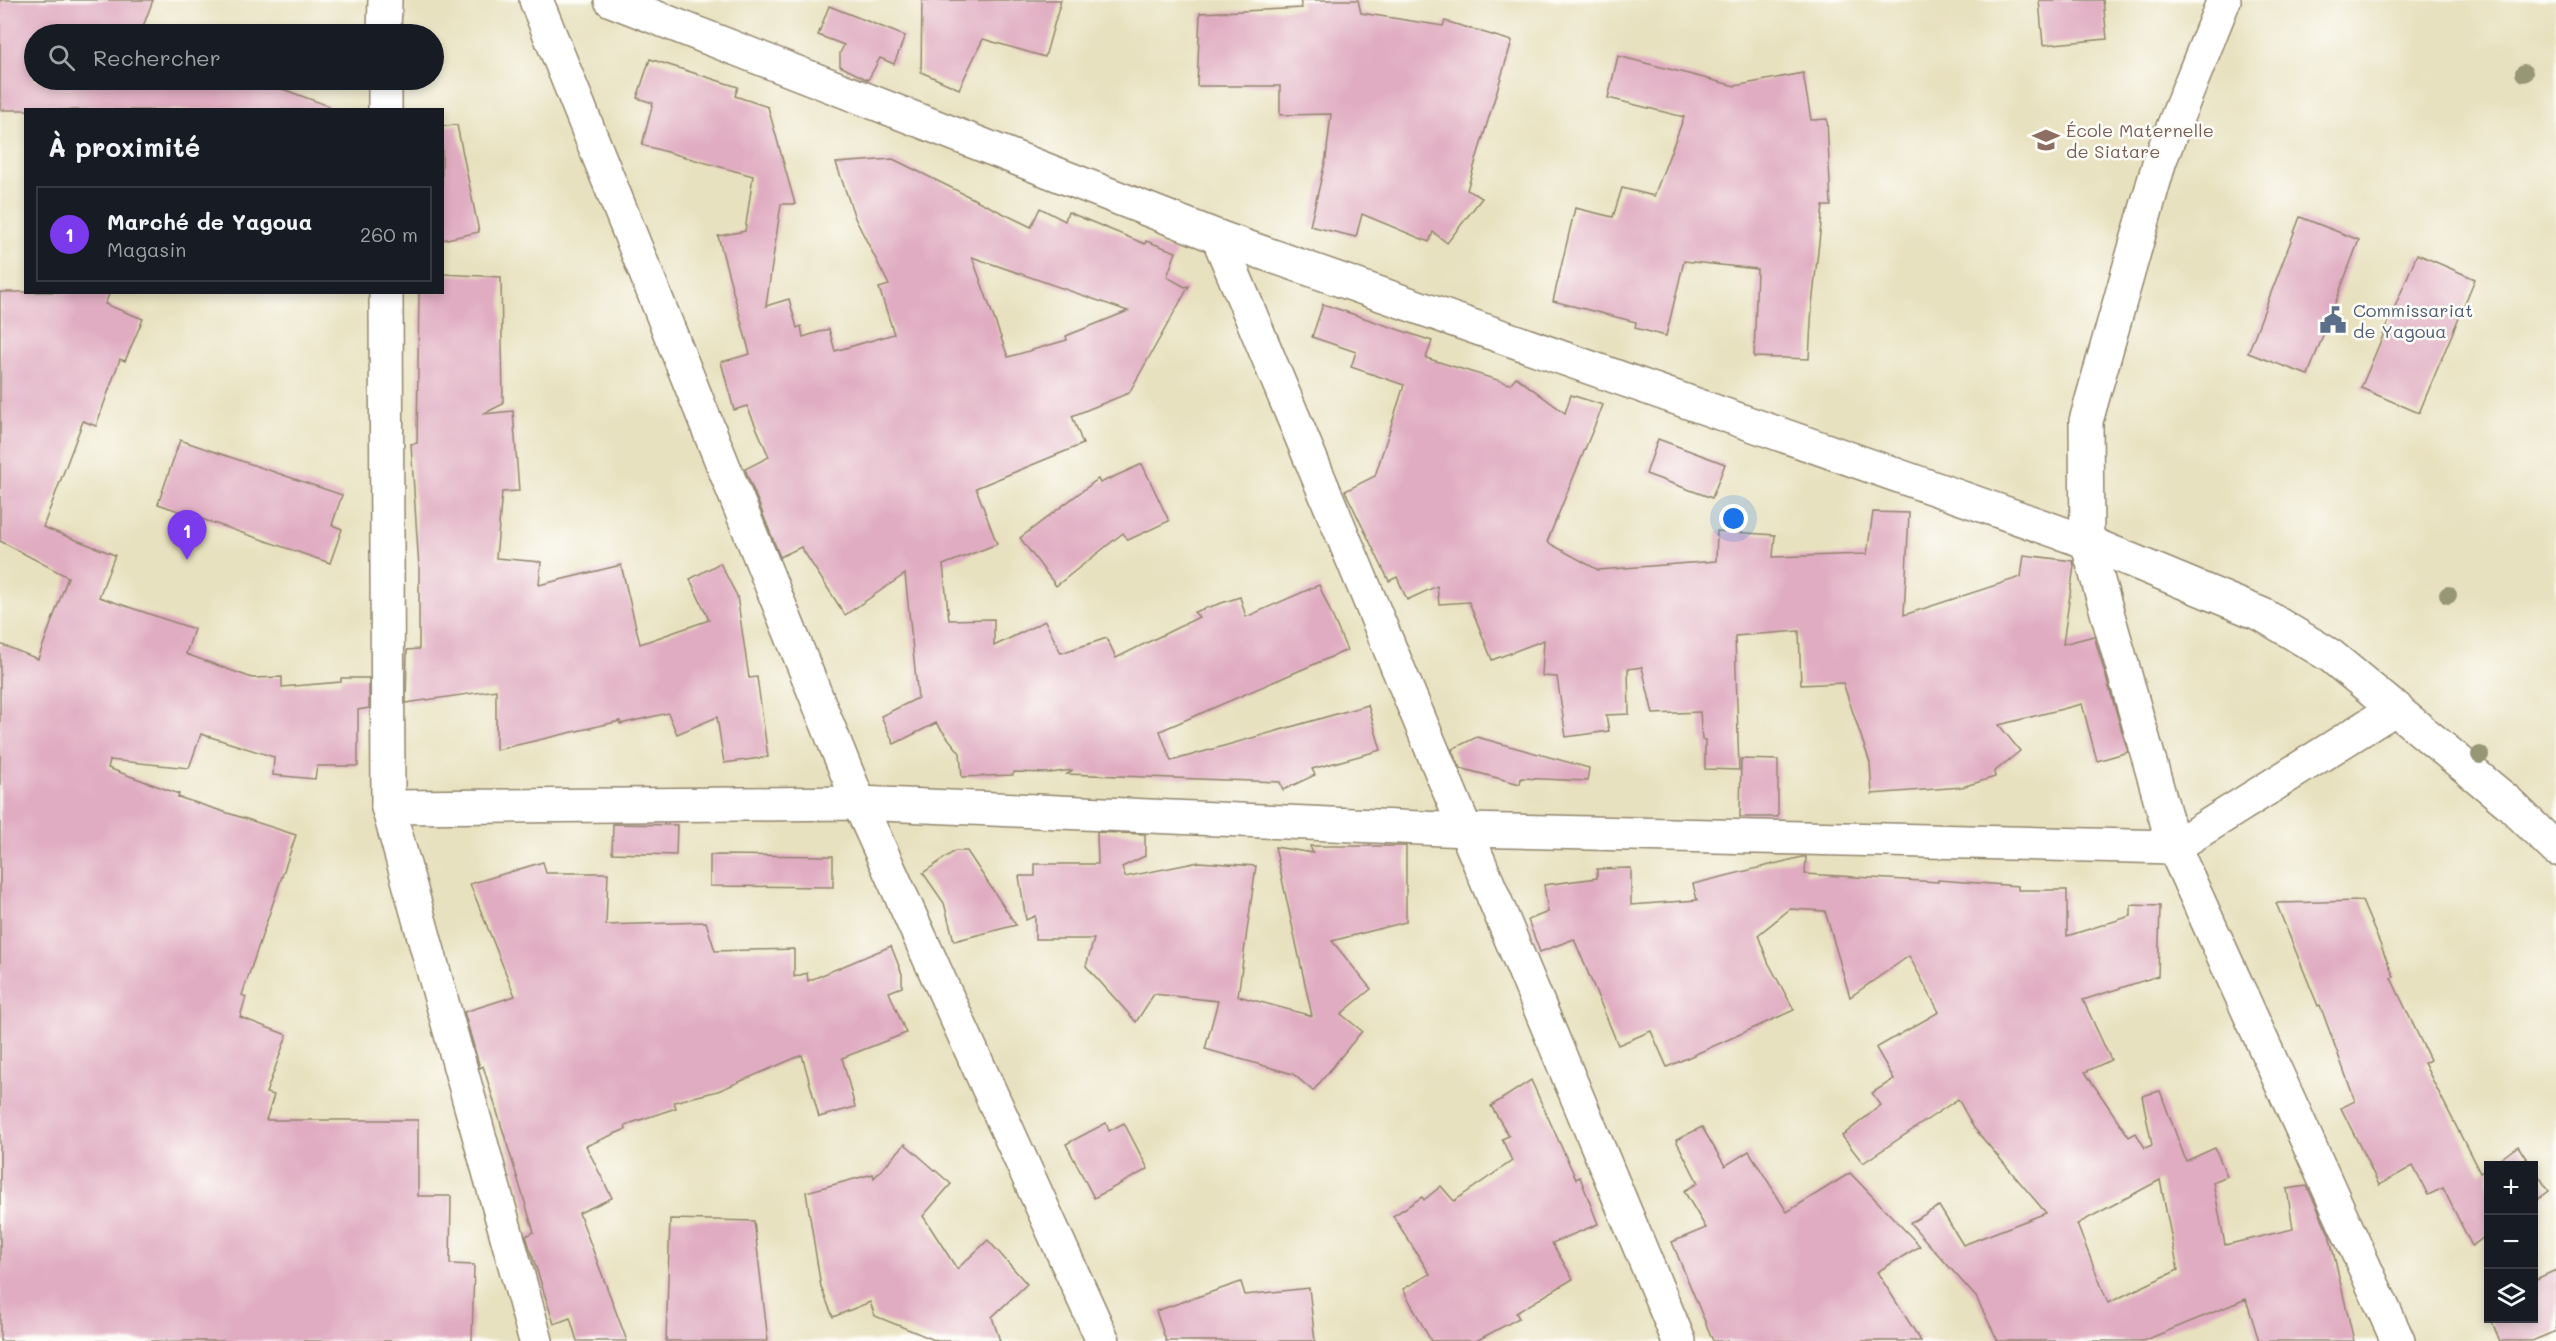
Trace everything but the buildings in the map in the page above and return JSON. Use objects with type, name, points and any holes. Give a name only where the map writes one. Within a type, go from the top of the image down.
[{"type":"street","points":[[384,24],[385,0]]},
{"type":"street","points":[[536,0],[859,803],[1103,1341]]},
{"type":"street","points":[[611,0],[1218,237],[2087,542],[2264,615],[2331,656],[2396,708],[2508,802],[2556,849]]},
{"type":"street","points":[[2224,0],[2160,160],[2086,421],[2087,542],[2174,847],[2398,1341]]},
{"type":"street","points":[[385,90],[385,108]]},
{"type":"street","points":[[1218,237],[1679,1341]]},
{"type":"street","points":[[386,294],[388,807],[536,1341]]},
{"type":"street","points":[[388,807],[859,803],[1466,830],[2174,847],[2396,708]]},
{"type":"place","name":"École Maternelle de Siatare","points":[[2046,140]]},
{"type":"place","name":"Commissariat de Yagoua","points":[[2333,320]]},
{"type":"place","name":"Marché de Yagoua","points":[[187,560]]}]
